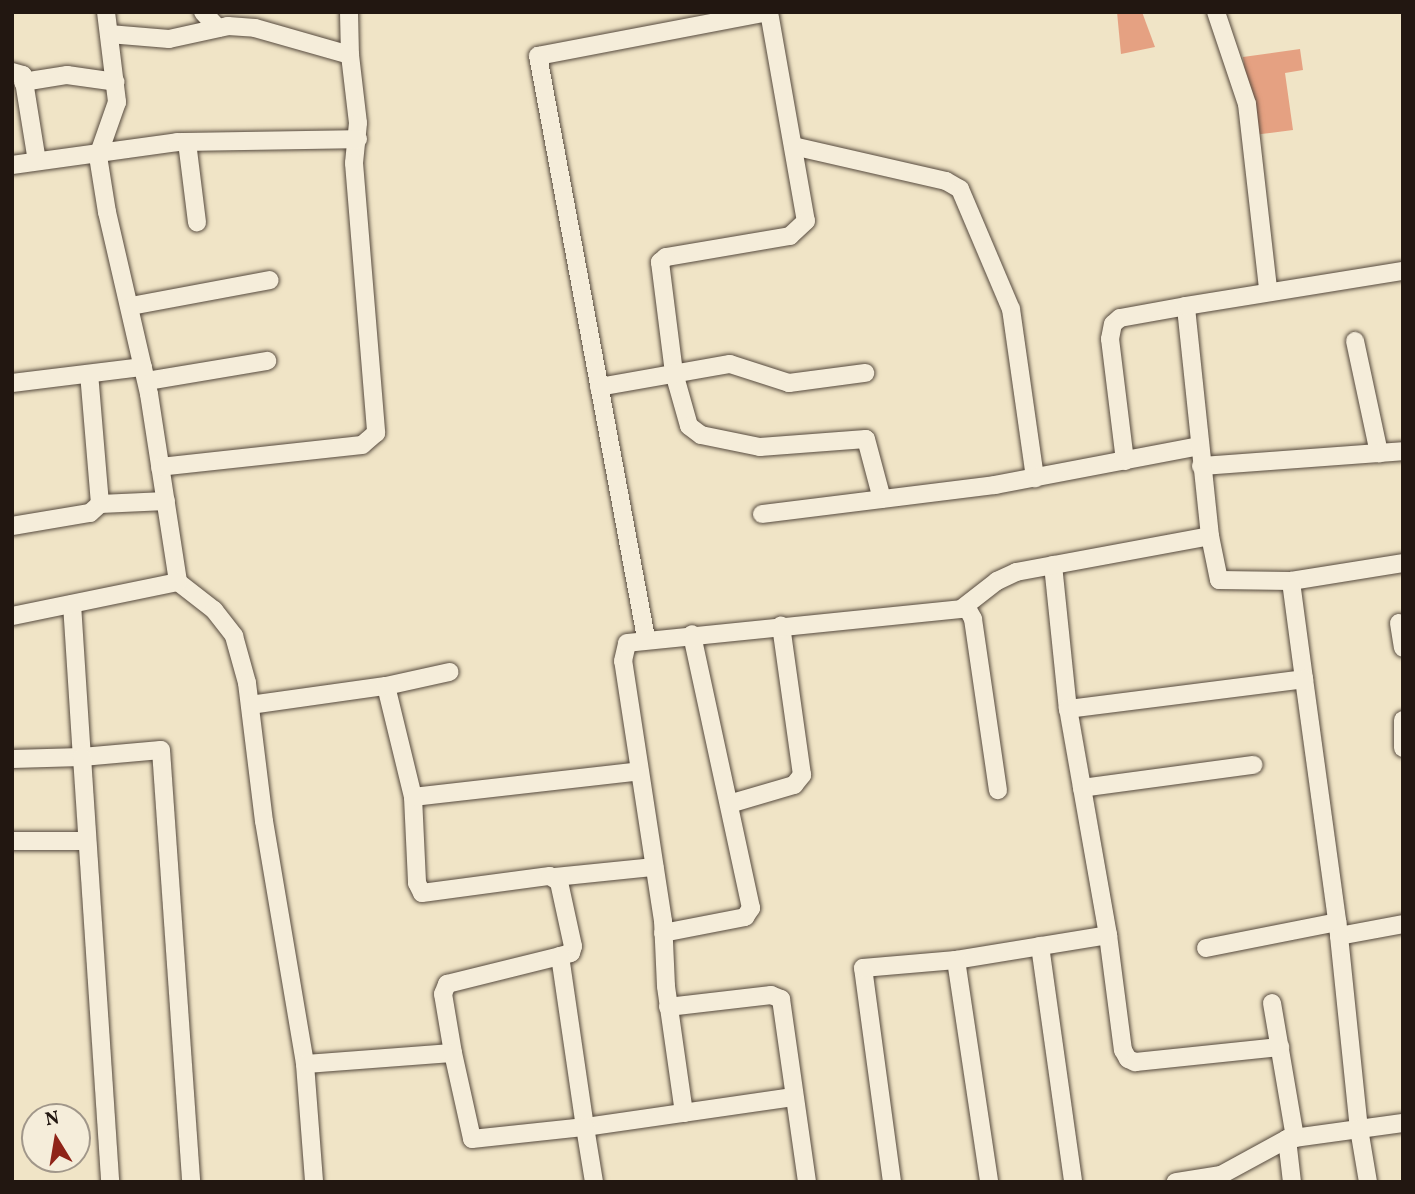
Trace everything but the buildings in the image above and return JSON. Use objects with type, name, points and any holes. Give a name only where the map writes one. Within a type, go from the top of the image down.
[{"type":"street","points":[[106,12],[117,102],[99,153],[107,212],[145,374],[178,582],[214,610],[234,636],[250,705],[264,821],[305,1064],[314,1182]]},
{"type":"street","points":[[203,12],[218,28]]},
{"type":"street","points":[[160,467],[362,445],[376,433],[354,163],[358,139],[349,12]]},
{"type":"street","points":[[646,638],[538,56],[769,12],[806,221],[797,233],[666,257],[660,262],[674,373],[689,426],[701,435],[760,447],[866,439],[882,499]]},
{"type":"street","points":[[1216,12],[1245,93],[1268,289]]},
{"type":"street","points":[[109,34],[169,39],[218,28],[254,28],[350,55]]},
{"type":"street","points":[[37,162],[18,77],[67,75],[116,82]]},
{"type":"street","points":[[12,165],[187,142],[358,139]]},
{"type":"street","points":[[187,142],[197,222]]},
{"type":"street","points":[[793,146],[946,181],[960,189],[1011,309],[1035,478]]},
{"type":"street","points":[[1125,461],[1110,339],[1113,324],[1120,318],[1268,289],[1403,271]]},
{"type":"street","points":[[131,306],[270,279]]},
{"type":"street","points":[[1186,306],[1201,466],[1219,580],[1291,581],[1403,563]]},
{"type":"street","points":[[1355,341],[1378,453]]},
{"type":"street","points":[[12,383],[89,374],[145,374],[267,361]]},
{"type":"street","points":[[599,387],[730,364],[796,383],[865,373]]},
{"type":"street","points":[[89,374],[100,504]]},
{"type":"street","points":[[762,514],[1035,478],[1199,446]]},
{"type":"street","points":[[1201,466],[1403,451]]},
{"type":"street","points":[[12,526],[90,513],[100,504],[166,501]]},
{"type":"street","points":[[684,1113],[668,1007],[663,933],[623,652],[627,643],[646,638],[967,608],[1006,576],[1210,536]]},
{"type":"street","points":[[1053,565],[1068,709],[1108,935],[1123,1050],[1128,1059],[1135,1062],[1280,1047]]},
{"type":"street","points":[[1291,581],[1338,929],[1359,1129],[1368,1182]]},
{"type":"street","points":[[12,616],[178,582]]},
{"type":"street","points":[[72,604],[110,1182]]},
{"type":"street","points":[[967,608],[973,619],[998,790]]},
{"type":"street","points":[[1399,624],[1403,649]]},
{"type":"street","points":[[729,804],[794,785],[802,775],[781,625]]},
{"type":"street","points":[[663,933],[749,913],[729,804],[692,634]]},
{"type":"street","points":[[250,705],[386,686],[449,672]]},
{"type":"street","points":[[1068,709],[1304,678]]},
{"type":"street","points":[[386,686],[413,797],[417,883],[422,893],[654,867]]},
{"type":"street","points":[[1403,720],[1403,748]]},
{"type":"street","points":[[12,759],[82,757],[161,750],[191,1182]]},
{"type":"street","points":[[1082,788],[1253,765]]},
{"type":"street","points":[[413,797],[640,771]]},
{"type":"street","points":[[12,841],[86,841]]},
{"type":"street","points":[[555,877],[573,946],[571,953],[447,984],[443,994],[472,1139],[585,1127],[793,1097]]},
{"type":"street","points":[[1206,948],[1338,929],[1403,924]]},
{"type":"street","points":[[892,1182],[863,968],[956,960],[1108,935]]},
{"type":"street","points":[[1040,946],[1073,1182]]},
{"type":"street","points":[[560,956],[594,1182]]},
{"type":"street","points":[[956,960],[989,1182]]},
{"type":"street","points":[[668,1007],[777,995],[784,1006],[793,1097],[807,1182]]},
{"type":"street","points":[[1272,1003],[1291,1138],[1292,1182]]},
{"type":"street","points":[[305,1064],[453,1053]]},
{"type":"street","points":[[1176,1182],[1221,1175],[1291,1138],[1403,1124]]}]
